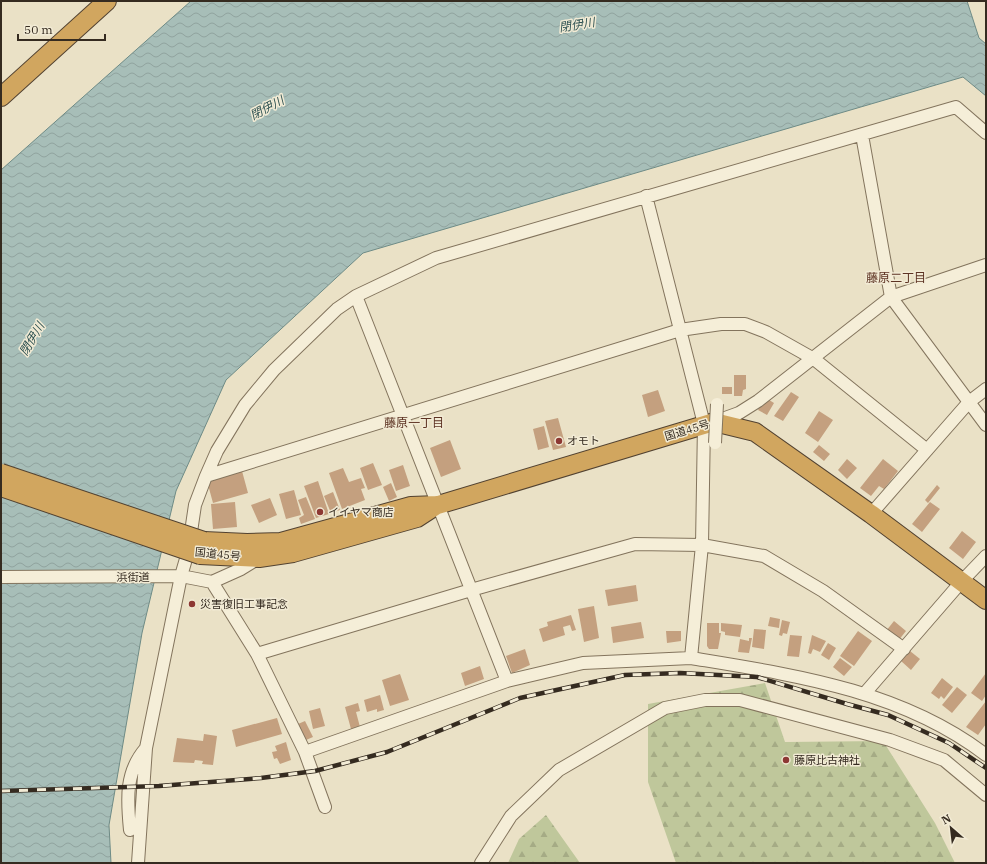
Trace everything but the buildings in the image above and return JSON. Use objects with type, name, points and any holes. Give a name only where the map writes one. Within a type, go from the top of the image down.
[{"type":"highway","points":[[1,97],[107,1]]},
{"type":"highway","name":"国道45号","points":[[1,473],[202,548],[247,543],[281,542],[411,506],[438,505],[709,423],[756,432],[871,514],[986,600]]},
{"type":"highway","name":"国道45号","points":[[1,487],[202,548],[259,558],[293,553],[417,518],[438,505]]},
{"type":"street","points":[[138,863],[146,748],[181,576],[188,552],[195,505],[217,451],[245,405],[274,370],[337,309],[356,296],[436,258],[956,107],[986,133]]},
{"type":"street","points":[[862,135],[891,297],[986,425]]},
{"type":"street","points":[[646,196],[680,330],[709,423],[702,546],[691,658]]},
{"type":"street","points":[[709,423],[739,413],[814,359],[891,297],[986,265]]},
{"type":"street","points":[[356,296],[507,681]]},
{"type":"street","points":[[206,476],[680,330],[721,324],[745,324],[766,332],[814,359],[927,450]]},
{"type":"street","points":[[871,514],[969,402],[986,389]]},
{"type":"street","points":[[715,444],[717,404]]},
{"type":"street","points":[[257,654],[471,590],[635,544],[702,546],[764,556],[823,591],[904,649]]},
{"type":"street","points":[[865,693],[962,581],[986,556]]},
{"type":"street","points":[[259,558],[241,569],[212,582],[257,654],[305,752],[325,807]]},
{"type":"street","name":"浜街道","points":[[1,577],[181,576],[212,582]]},
{"type":"street","points":[[305,752],[507,681],[583,663],[691,658],[802,677],[865,693],[921,716],[967,740],[986,755]]},
{"type":"street","points":[[481,863],[511,816],[559,770],[665,708],[705,700],[740,700],[890,740],[944,760],[986,795]]},
{"type":"street","points":[[130,830],[128,796],[132,768],[137,757],[146,748]]},
{"type":"green space","points":[[765,683],[785,742],[883,741],[935,823],[955,863],[676,863],[648,782],[648,704]]},
{"type":"green space","points":[[546,815],[580,863],[508,863],[519,839]]},
{"type":"water","name":"閉伊川","points":[[191,1],[967,1],[979,38],[986,44],[986,96],[963,77],[363,253],[226,380],[176,491],[142,633],[109,825],[111,863],[1,863],[1,170]]},
{"type":"railway","points":[[1,791],[159,786],[261,778],[315,771],[387,752],[520,698],[625,675],[680,673],[757,677],[888,715],[949,743],[986,768]]},
{"type":"place","name":"オモト","points":[[559,441]]},
{"type":"place","name":"イイヤマ商店","points":[[320,512]]},
{"type":"place","name":"災害復旧工事記念","points":[[192,604]]},
{"type":"place","name":"藤原比古神社","points":[[786,760]]},
{"type":"district","name":"藤原二丁目","points":[[896,278]]},
{"type":"district","name":"藤原一丁目","points":[[414,423]]}]
